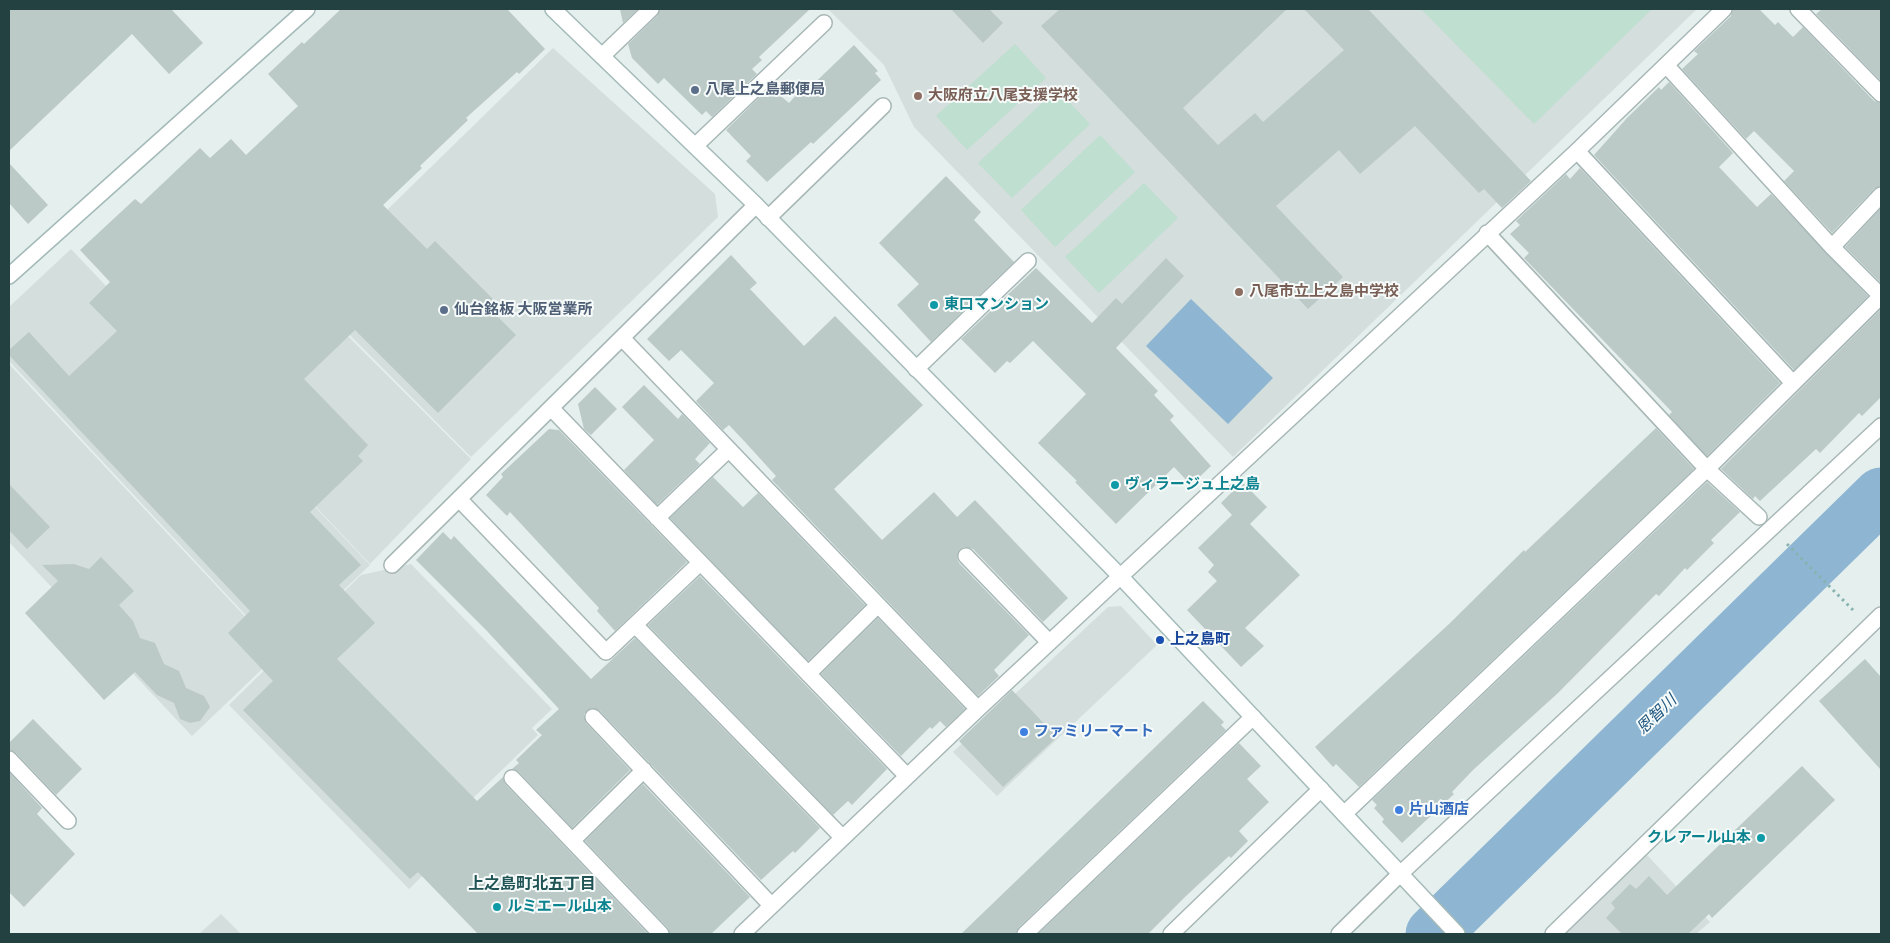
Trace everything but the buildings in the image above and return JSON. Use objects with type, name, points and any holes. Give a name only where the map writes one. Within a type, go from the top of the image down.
[{"type":"street","points":[[9,276],[307,9]]},
{"type":"street","points":[[553,9],[756,205],[1120,576],[1457,934]]},
{"type":"street","points":[[602,56],[651,9]]},
{"type":"street","points":[[742,934],[1049,642],[1577,151],[1724,9]]},
{"type":"street","points":[[1798,9],[1881,94]]},
{"type":"street","points":[[695,146],[824,23]]},
{"type":"street","points":[[1344,814],[1707,469],[1881,296],[1832,247],[1666,65]]},
{"type":"street","points":[[768,218],[883,106]]},
{"type":"street","points":[[1577,151],[1793,383]]},
{"type":"street","points":[[1832,247],[1881,195]]},
{"type":"street","points":[[392,565],[756,205]]},
{"type":"street","points":[[1487,233],[1707,469],[1759,517]]},
{"type":"street","points":[[916,369],[1028,261]]},
{"type":"street","points":[[622,338],[877,606],[978,709]]},
{"type":"street","points":[[551,408],[907,776]]},
{"type":"street","points":[[1339,934],[1400,874],[1881,426]]},
{"type":"street","points":[[657,518],[728,450]]},
{"type":"street","points":[[459,499],[606,652],[700,563]]},
{"type":"street","points":[[966,556],[1049,642]]},
{"type":"street","points":[[808,674],[877,606]]},
{"type":"street","points":[[1553,934],[1881,615]]},
{"type":"street","points":[[635,625],[842,837]]},
{"type":"street","points":[[593,717],[771,905]]},
{"type":"street","points":[[1026,934],[1253,717]]},
{"type":"street","points":[[9,759],[68,821]]},
{"type":"street","points":[[572,841],[644,770]]},
{"type":"street","points":[[512,778],[661,934]]},
{"type":"street","points":[[1171,934],[1321,789]]},
{"type":"path","points":[[1772,528],[1858,614]]},
{"type":"shaded area","name":"八尾市立上之島中学校","points":[[828,9],[1697,9],[1233,457],[914,127],[884,65]]},
{"type":"shaded area","points":[[553,48],[715,194],[718,217],[471,457],[305,290]]},
{"type":"shaded area","points":[[71,249],[370,565],[279,651],[9,361],[9,307]]},
{"type":"shaded area","points":[[302,290],[471,459],[370,564],[202,386]]},
{"type":"shaded area","points":[[9,364],[279,653],[192,736],[9,542]]},
{"type":"shaded area","points":[[411,564],[552,709],[532,728],[538,735],[469,802],[483,817],[409,889],[229,705],[361,575]]},
{"type":"shaded area","points":[[1121,606],[1157,645],[997,796],[953,752],[1108,607]]},
{"type":"shaded area","points":[[1646,854],[1710,922],[1696,934],[1561,934]]},
{"type":"shaded area","points":[[221,914],[241,934],[199,934]]},
{"type":"green space","points":[[1421,9],[1652,9],[1534,124]]},
{"type":"green space","points":[[1015,44],[1046,78],[967,150],[936,116]]},
{"type":"green space","points":[[1057,89],[1090,124],[1012,198],[978,163]]},
{"type":"green space","points":[[1100,135],[1135,172],[1055,247],[1021,210]]},
{"type":"green space","points":[[1144,183],[1178,218],[1099,293],[1065,257]]},
{"type":"water","points":[[1191,299],[1273,378],[1228,424],[1146,346]]},
{"type":"waterway","name":"恩智川","points":[[1433,934],[1881,495]]},
{"type":"place","name":"八尾上之島郵便局","points":[[695,90]]},
{"type":"place","name":"大阪府立八尾支援学校","points":[[918,96]]},
{"type":"place","name":"八尾市立上之島中学校","points":[[1239,292]]},
{"type":"place","name":"東口マンション","points":[[934,305]]},
{"type":"place","name":"仙台銘板 大阪営業所","points":[[444,310]]},
{"type":"place","name":"ヴィラージュ上之島","points":[[1115,485]]},
{"type":"place","name":"上之島町","points":[[1160,640]]},
{"type":"place","name":"ファミリーマート","points":[[1024,732]]},
{"type":"place","name":"片山酒店","points":[[1399,810]]},
{"type":"place","name":"クレアール山本","points":[[1761,838]]},
{"type":"place","name":"ルミエール山本","points":[[497,907]]},
{"type":"district","name":"上之島町北五丁目","points":[[532,885]]}]
